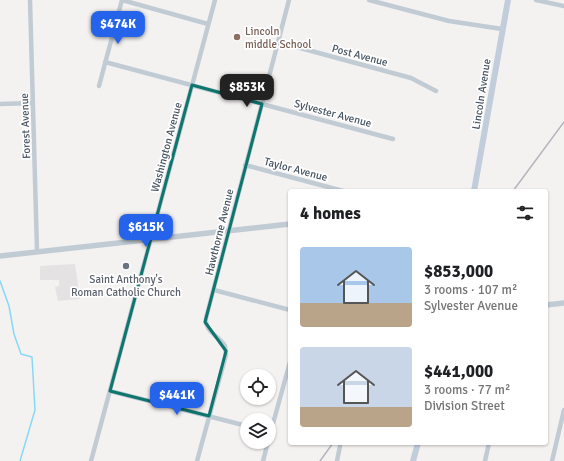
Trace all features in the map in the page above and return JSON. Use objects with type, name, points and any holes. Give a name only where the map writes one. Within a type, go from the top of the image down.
[{"type":"main road","name":"Lincoln Avenue","points":[[474,189],[508,0]]},
{"type":"main road","points":[[413,461],[417,445]]},
{"type":"street","name":"Forest Avenue","points":[[30,0],[37,251]]},
{"type":"street","points":[[99,86],[122,0],[208,24]]},
{"type":"street","name":"Washington Avenue","points":[[91,461],[214,0]]},
{"type":"street","name":"Hawthorne Avenue","points":[[197,461],[226,355],[223,342],[208,329],[205,322],[289,0]]},
{"type":"street","points":[[368,0],[450,21],[502,29]]},
{"type":"street","points":[[536,0],[564,6]]},
{"type":"street","name":"Post Avenue","points":[[278,42],[411,78],[436,91]]},
{"type":"street","name":"Sylvester Avenue","points":[[105,62],[393,139]]},
{"type":"street","points":[[0,104],[34,103]]},
{"type":"street","name":"Taylor Avenue","points":[[245,165],[335,189]]},
{"type":"street","points":[[0,256],[288,224]]},
{"type":"street","points":[[214,290],[288,309]]},
{"type":"street","points":[[548,305],[564,303]]},
{"type":"street","points":[[275,413],[288,369]]},
{"type":"street","points":[[110,391],[240,424]]},
{"type":"street","points":[[552,461],[564,410]]},
{"type":"street","points":[[485,461],[489,445]]},
{"type":"street","points":[[337,461],[340,446]]},
{"type":"street","points":[[263,461],[266,449]]},
{"type":"highlighted area","points":[[192,85],[262,104],[205,322],[226,351],[209,416],[110,391]]},
{"type":"shaded area","points":[[75,264],[80,299],[58,301],[55,287],[59,286],[59,280],[40,280],[40,266]]},
{"type":"waterway","points":[[0,281],[9,306],[14,334],[21,354],[32,357],[35,410],[20,461]]},
{"type":"railway","points":[[514,189],[564,122]]},
{"type":"railway","points":[[320,461],[332,445]]},
{"type":"place","name":"Lincoln middle School","points":[[237,37]]},
{"type":"place","name":"Saint Anthony's Roman Catholic Church","points":[[126,266]]}]
